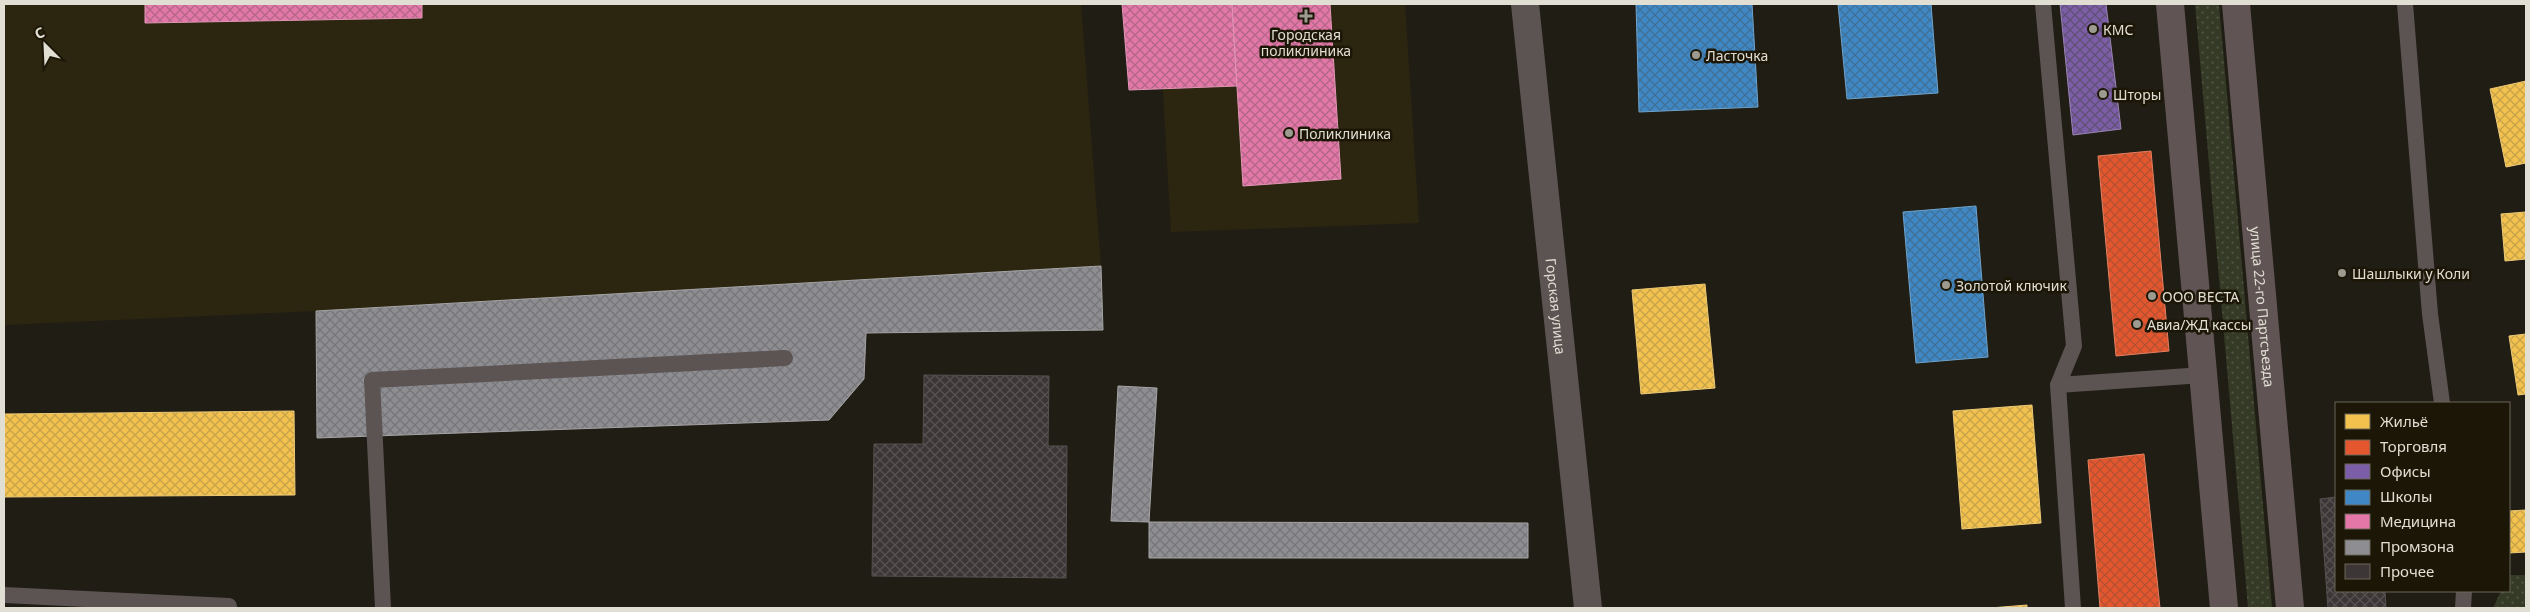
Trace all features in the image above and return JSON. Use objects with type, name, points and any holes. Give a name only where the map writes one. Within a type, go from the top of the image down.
[{"type":"main road","points":[[2170,4],[2224,608]]},
{"type":"main road","name":"улица 22-го Партсъезда","points":[[2236,4],[2290,608]]},
{"type":"street","name":"Горская улица","points":[[1526,4],[1588,608]]},
{"type":"lane","points":[[2043,4],[2074,346],[2058,385],[2073,608]]},
{"type":"lane","points":[[2405,4],[2430,314],[2442,402]]},
{"type":"lane","points":[[383,608],[372,380],[785,358]]},
{"type":"lane","points":[[2058,385],[2203,375]]},
{"type":"lane","points":[[2463,608],[2464,592]]},
{"type":"lane","points":[[4,595],[229,606]]},
{"type":"shaded area","points":[[4,4],[1081,4],[1101,266],[316,311],[4,325]]},
{"type":"shaded area","points":[[1158,4],[1405,4],[1419,223],[1171,232]]},
{"type":"green space","points":[[2195,4],[2219,4],[2272,608],[2248,608]]},
{"type":"green space","points":[[2510,575],[2526,575],[2526,608],[2493,608],[2501,592],[2510,592]]},
{"type":"building: Жильё","points":[[2526,81],[2526,163],[2506,167],[2490,89]]},
{"type":"building: Жильё","points":[[2526,212],[2526,259],[2505,261],[2501,214]]},
{"type":"building: Жильё","points":[[1705,284],[1715,388],[1641,394],[1632,290]]},
{"type":"building: Жильё","points":[[2526,334],[2526,394],[2518,395],[2509,336]]},
{"type":"building: Жильё","points":[[2032,405],[2041,523],[1962,529],[1953,411]]},
{"type":"building: Жильё","points":[[294,411],[295,495],[4,497],[4,414]]},
{"type":"building: Жильё","points":[[2526,510],[2526,552],[2510,553],[2510,511]]},
{"type":"building: Жильё","points":[[2027,605],[2027,608],[1990,608]]},
{"type":"building: Торговля","points":[[2151,151],[2169,351],[2116,356],[2098,156]]},
{"type":"building: Торговля","points":[[2144,454],[2160,608],[2100,608],[2088,460]]},
{"type":"building: Офисы","points":[[2060,4],[2106,4],[2121,129],[2073,135]]},
{"type":"building: Школы","name":"Ласточка","points":[[1636,4],[1752,4],[1758,107],[1639,112]]},
{"type":"building: Школы","points":[[1838,4],[1931,4],[1938,93],[1847,99]]},
{"type":"building: Школы","name":"Золотой ключик","points":[[1976,206],[1988,357],[1916,363],[1903,212]]},
{"type":"building: Медицина","points":[[145,4],[422,4],[422,18],[145,23]]},
{"type":"building: Медицина","points":[[1122,4],[1232,4],[1237,86],[1129,90]]},
{"type":"building: Медицина","name":"Поликлиника","points":[[1232,4],[1330,4],[1341,179],[1243,186]]},
{"type":"building: Промзона","points":[[1101,266],[1103,330],[866,333],[864,379],[829,420],[317,438],[316,311]]},
{"type":"building: Промзона","points":[[1118,386],[1157,388],[1149,522],[1111,521]]},
{"type":"building: Промзона","points":[[1149,522],[1528,523],[1528,558],[1149,558]]},
{"type":"building: Прочее","points":[[924,375],[1049,376],[1048,446],[1067,446],[1066,578],[872,576],[874,444],[923,444]]},
{"type":"building: Прочее","points":[[2335,497],[2335,592],[2385,592],[2386,608],[2328,608],[2320,499]]},
{"type":"place","name":"Городская поликлиника","points":[[1306,16]]},
{"type":"place","name":"КМС","points":[[2093,29]]},
{"type":"place","name":"Ласточка","points":[[1696,55]]},
{"type":"place","name":"Шторы","points":[[2103,94]]},
{"type":"place","name":"Поликлиника","points":[[1289,133]]},
{"type":"place","name":"Шашлыки у Коли","points":[[2342,273]]},
{"type":"place","name":"Золотой ключик","points":[[1946,285]]},
{"type":"place","name":"ООО ВЕСТА","points":[[2152,296]]},
{"type":"place","name":"Авиа/ЖД кассы","points":[[2137,324]]}]
